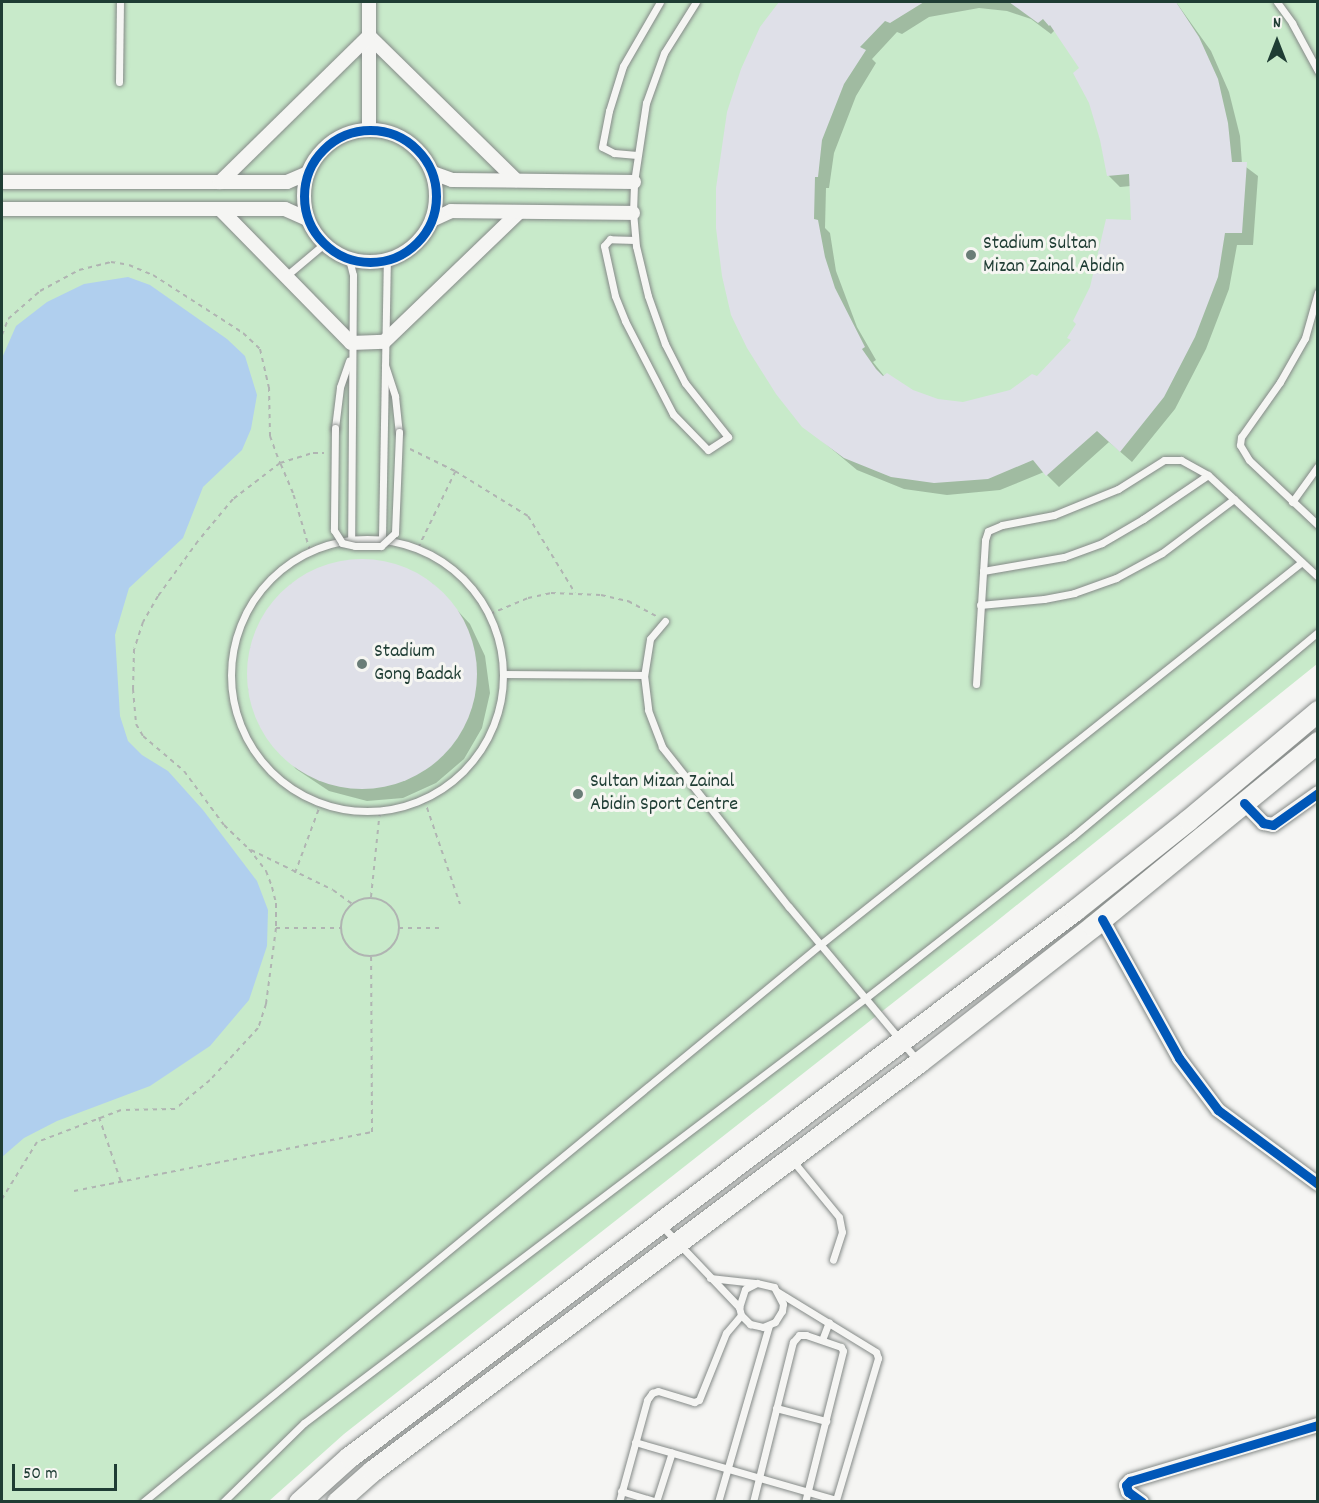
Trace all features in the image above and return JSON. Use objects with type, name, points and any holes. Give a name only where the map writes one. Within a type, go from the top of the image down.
[{"type":"main road","points":[[299,1502],[349,1457],[904,1041],[1136,862],[1317,711]]},
{"type":"main road","points":[[337,1502],[372,1471],[919,1062],[1102,918],[1317,742]]},
{"type":"street","points":[[369,2],[369,129]]},
{"type":"street","points":[[369,36],[516,180]]},
{"type":"street","points":[[220,182],[369,36]]},
{"type":"street","points":[[369,129],[386,131],[408,142],[425,159],[433,173],[436,197],[432,220],[414,246],[387,260],[374,262],[349,260],[324,244],[307,219],[303,197],[306,174],[316,156],[331,142],[349,133],[369,129]]},
{"type":"street","points":[[433,173],[452,180],[634,182]]},
{"type":"street","points":[[2,182],[287,182],[306,174]]},
{"type":"street","points":[[2,209],[285,209],[307,219]]},
{"type":"street","points":[[220,209],[351,343],[384,342],[519,212]]},
{"type":"street","points":[[432,220],[451,211],[633,213]]},
{"type":"street","points":[[1244,803],[1263,823],[1274,825],[1317,793]]},
{"type":"street","points":[[1102,918],[1179,1058],[1218,1110],[1317,1184]]},
{"type":"street","points":[[1142,1502],[1128,1492],[1126,1485],[1130,1481],[1317,1425]]},
{"type":"lane","points":[[119,82],[120,2]]},
{"type":"lane","points":[[637,155],[614,153],[602,147],[609,111],[623,66],[660,2]]},
{"type":"lane","points":[[635,240],[610,239],[604,246],[615,296],[625,321],[673,414],[708,450],[728,437],[685,383],[665,344],[648,296],[635,240],[633,213],[637,155],[646,103],[664,53],[696,2]]},
{"type":"lane","points":[[1277,2],[1292,23],[1317,71]]},
{"type":"lane","points":[[285,276],[324,244]]},
{"type":"lane","points":[[349,260],[353,275],[351,540]]},
{"type":"lane","points":[[382,539],[383,360],[387,260]]},
{"type":"lane","points":[[1317,292],[1305,338],[1280,382],[1241,437],[1240,445],[1249,460],[1317,525]]},
{"type":"lane","points":[[351,357],[340,387],[335,428],[334,523],[337,536],[342,543],[348,545],[381,546],[392,539],[396,527],[399,432],[396,396],[383,360]]},
{"type":"lane","points":[[976,684],[982,571],[988,531],[1002,525],[1054,515],[1118,489],[1164,460],[1181,460],[1209,475],[1317,577]]},
{"type":"lane","points":[[1293,502],[1317,466]]},
{"type":"lane","points":[[982,571],[1064,557],[1102,543],[1209,475]]},
{"type":"lane","points":[[980,605],[1044,599],[1116,578],[1162,553],[1234,499]]},
{"type":"lane","points":[[382,539],[418,548],[456,571],[472,586],[490,614],[500,638],[505,674],[498,716],[479,754],[460,775],[424,799],[380,810],[350,810],[321,803],[281,780],[259,759],[237,718],[231,688],[234,643],[252,600],[278,572],[310,551],[351,540],[382,539]]},
{"type":"lane","points":[[143,1502],[821,944],[1302,562]]},
{"type":"lane","points":[[665,621],[650,639],[644,675],[648,710],[662,747],[919,1062]]},
{"type":"lane","points":[[224,1502],[304,1423],[867,998],[1072,837],[1317,632]]},
{"type":"lane","points":[[505,674],[644,675]]},
{"type":"lane","points":[[791,1159],[839,1217],[842,1232],[833,1260]]},
{"type":"lane","points":[[660,1224],[676,1244],[756,1326],[769,1326]]},
{"type":"lane","points":[[635,1442],[728,1467],[836,1501],[878,1358],[871,1347],[778,1292],[769,1284],[710,1278]]},
{"type":"lane","points":[[619,1502],[635,1442],[652,1393],[658,1391],[694,1402],[699,1401],[726,1333],[740,1311],[739,1301],[745,1289],[757,1283]]},
{"type":"lane","points":[[718,1502],[769,1326],[782,1311],[778,1292]]},
{"type":"lane","points":[[822,1340],[829,1322]]},
{"type":"lane","points":[[753,1502],[793,1342],[799,1335],[806,1335],[841,1347],[843,1351],[805,1502]]},
{"type":"lane","points":[[776,1408],[826,1421]]},
{"type":"lane","points":[[621,1491],[656,1502],[672,1452]]},
{"type":"path","points":[[2,335],[8,319],[40,291],[79,270],[111,262],[129,264],[153,275],[243,333],[260,349],[269,387],[270,436],[293,493],[310,551]]},
{"type":"path","points":[[399,444],[455,471],[528,516],[575,594]]},
{"type":"path","points":[[2,1199],[38,1142],[121,1110],[175,1109],[210,1080],[258,1028],[266,1004],[276,928],[276,903],[272,887],[266,871],[249,849],[224,825],[184,771],[143,736],[136,724],[134,649],[143,622],[158,596],[198,541],[233,499],[280,463],[313,453],[335,453]]},
{"type":"path","points":[[418,548],[455,471]]},
{"type":"path","points":[[490,614],[528,598],[551,593],[627,601],[665,621]]},
{"type":"path","points":[[424,799],[460,904]]},
{"type":"path","points":[[295,873],[321,803]]},
{"type":"path","points":[[371,898],[380,810]]},
{"type":"path","points":[[249,849],[333,890],[352,904]]},
{"type":"path","points":[[371,898],[388,904],[394,910],[399,928],[393,945],[386,951],[371,956],[359,954],[350,948],[344,940],[341,928],[345,912],[352,904],[371,898]]},
{"type":"path","points":[[276,928],[341,928]]},
{"type":"path","points":[[399,928],[444,928]]},
{"type":"path","points":[[74,1191],[372,1132],[371,956]]},
{"type":"path","points":[[99,1117],[122,1182]]},
{"type":"green space","name":"Sultan Mizan Zainal Abidin Sport Centre","points":[[2,2],[1317,2],[1317,664],[992,925],[344,1434],[269,1501],[2,1502]]},
{"type":"water","points":[[128,277],[150,285],[227,339],[245,356],[257,395],[251,429],[242,450],[203,487],[183,538],[129,588],[115,635],[120,716],[128,741],[142,755],[168,771],[203,810],[257,881],[268,910],[267,946],[249,1000],[210,1046],[150,1086],[57,1121],[24,1138],[2,1157],[2,358],[16,326],[47,302],[84,284]]},
{"type":"building","points":[[779,2],[924,2],[890,23],[885,21],[860,47],[866,50],[844,84],[822,140],[818,177],[815,177],[814,219],[818,220],[825,257],[835,288],[865,347],[862,349],[876,369],[883,376],[887,373],[913,390],[938,399],[963,402],[1010,390],[1032,374],[1037,376],[1071,340],[1067,338],[1076,324],[1073,321],[1090,287],[1106,219],[1131,220],[1129,174],[1107,176],[1100,140],[1089,103],[1073,73],[1079,68],[1050,25],[1043,19],[1038,23],[1009,2],[1176,2],[1199,37],[1218,79],[1228,123],[1232,162],[1247,162],[1242,233],[1225,233],[1218,277],[1195,337],[1164,397],[1120,452],[1097,431],[1046,476],[1033,460],[988,479],[934,483],[891,477],[844,458],[802,427],[776,394],[747,348],[731,315],[722,276],[716,228],[716,188],[727,112],[741,69],[760,27]]},
{"type":"building","name":"Stadium Gong Badak","points":[[362,559],[384,561],[406,568],[435,585],[451,601],[472,641],[477,674],[475,696],[468,718],[451,747],[435,763],[395,784],[362,789],[340,787],[318,780],[289,763],[273,747],[252,707],[247,674],[249,652],[256,630],[273,601],[289,585],[329,564]]},
{"type":"cycle path","points":[[370,130],[395,135],[417,149],[431,171],[436,196],[431,221],[417,243],[395,257],[370,262],[345,257],[323,243],[309,221],[304,196],[309,171],[323,149],[345,135],[370,130]]},
{"type":"cycle path","points":[[1244,803],[1263,823],[1273,825],[1318,793]]},
{"type":"cycle path","points":[[1102,919],[1179,1058],[1218,1110],[1318,1184]]},
{"type":"cycle path","points":[[1142,1502],[1128,1492],[1126,1485],[1130,1481],[1318,1425]]},
{"type":"place","name":"Stadium Sultan Mizan Zainal Abidin","points":[[971,255]]},
{"type":"place","name":"Stadium Gong Badak","points":[[362,664]]},
{"type":"place","name":"Sultan Mizan Zainal Abidin Sport Centre","points":[[578,794]]}]
